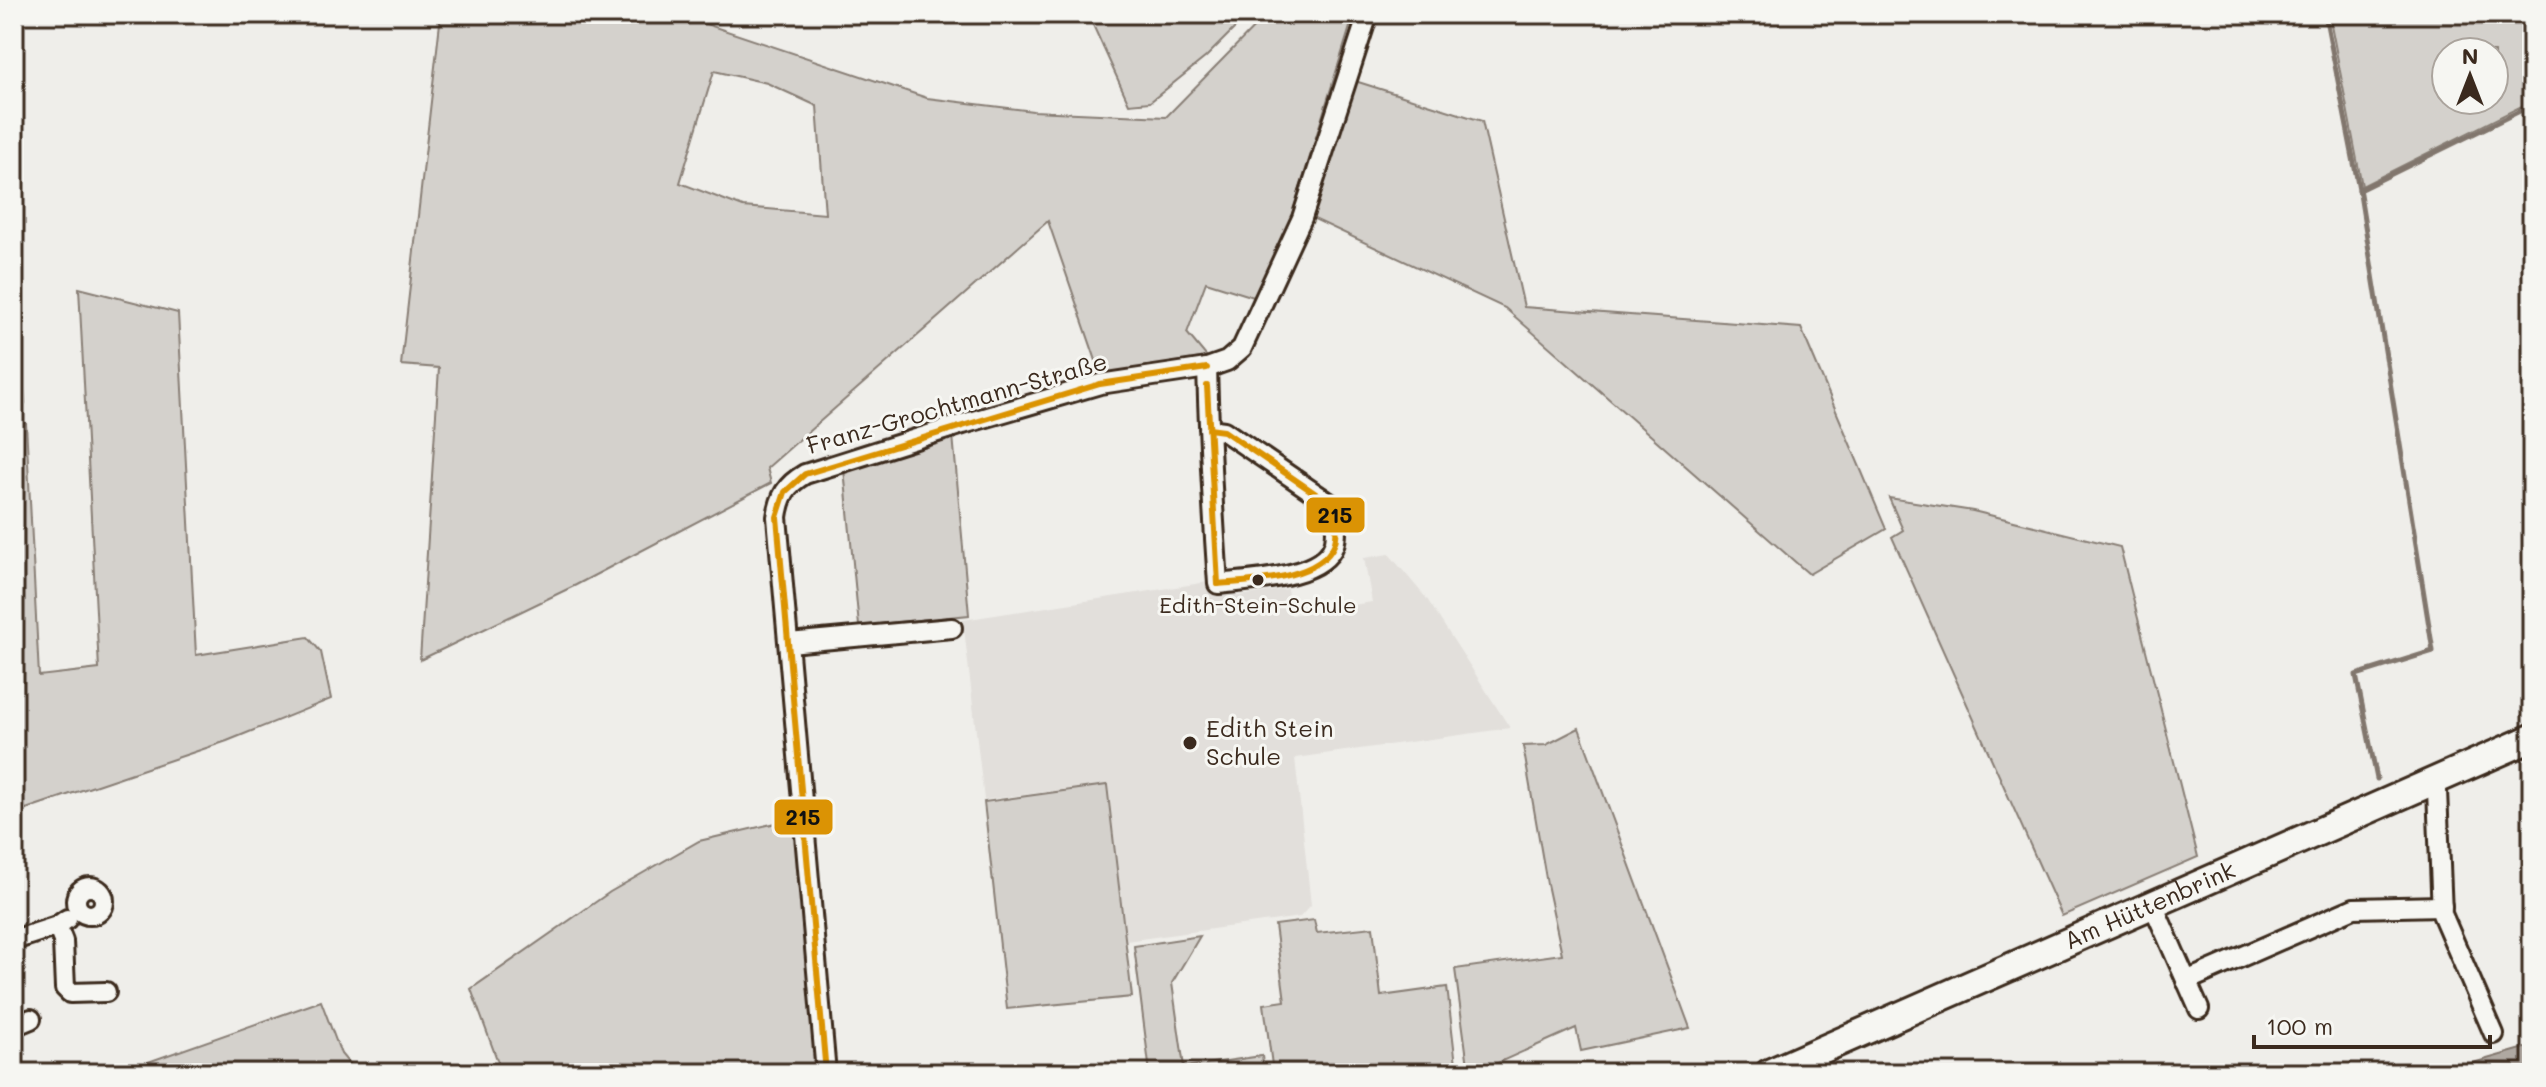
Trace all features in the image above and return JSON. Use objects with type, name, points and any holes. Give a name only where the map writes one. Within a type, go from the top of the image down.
[{"type":"street","name":"Franz-Grochtmann-Straße","points":[[826,1073],[777,517],[784,490],[805,474],[1100,384],[1207,368],[1227,361],[1242,348],[1302,218],[1368,14]]},
{"type":"street","points":[[1207,368],[1209,429],[1218,584],[1280,576],[1320,564],[1335,542],[1335,507],[1224,431],[1209,429]]},
{"type":"street","points":[[789,643],[952,628]]},
{"type":"street","name":"Am Hüttenbrink","points":[[1769,1073],[2532,738]]},
{"type":"street","points":[[2433,782],[2437,790],[2442,914],[2494,1034]]},
{"type":"street","points":[[2153,905],[2199,1009]]},
{"type":"street","points":[[2186,981],[2354,908],[2442,906]]},
{"type":"street","points":[[14,940],[57,926],[79,910]]},
{"type":"street","points":[[57,926],[63,941],[65,988],[70,993],[106,992]]},
{"type":"shaded area","points":[[441,14],[676,14],[927,98],[1033,111],[1166,117],[1267,14],[1354,14],[1290,221],[1257,298],[1206,282],[1187,333],[1207,357],[1101,375],[1048,221],[767,468],[771,483],[576,585],[420,660],[439,368],[401,365]],"holes":[[[714,71],[767,83],[817,106],[825,214],[743,207],[680,183]]]},
{"type":"shaded area","points":[[1088,14],[1249,14],[1206,57],[1150,102],[1129,104]]},
{"type":"shaded area","points":[[2329,14],[2532,14],[2532,101],[2510,112],[2510,36],[2430,36],[2430,116],[2502,116],[2362,186]]},
{"type":"shaded area","points":[[1355,81],[1482,121],[1524,307],[1801,328],[1886,529],[1809,574],[1505,308],[1312,218]]},
{"type":"shaded area","points":[[14,271],[25,403],[14,404]]},
{"type":"shaded area","points":[[79,288],[178,313],[196,655],[308,637],[321,652],[331,699],[227,741],[14,813],[14,424],[26,423],[39,676],[99,669]]},
{"type":"shaded area","points":[[953,435],[969,615],[859,626],[844,469]]},
{"type":"shaded area","points":[[1889,498],[1973,511],[2120,547],[2198,857],[2062,916],[1892,537],[1903,530]]},
{"type":"shaded area","name":"Edith Stein Schule","points":[[1389,554],[1427,599],[1510,728],[1295,758],[1311,905],[1300,917],[1126,941],[1108,784],[984,800],[963,620],[1208,582],[1210,593],[1230,591],[1238,596],[1287,589],[1291,615],[1372,602],[1364,558]]},
{"type":"shaded area","points":[[1579,728],[1690,1028],[1581,1051],[1576,1028],[1469,1073],[1455,969],[1562,954],[1523,746],[1546,745]]},
{"type":"shaded area","points":[[1107,785],[1132,997],[1007,1009],[984,802]]},
{"type":"shaded area","points":[[793,819],[817,1073],[502,1073],[471,989],[610,892],[699,841]]},
{"type":"shaded area","points":[[1314,920],[1317,933],[1373,927],[1381,996],[1447,987],[1457,1073],[1273,1073],[1264,1004],[1285,1001],[1275,925]]},
{"type":"shaded area","points":[[1200,936],[1172,983],[1184,1067],[1262,1056],[1264,1073],[1150,1073],[1134,946]]},
{"type":"shaded area","points":[[321,1001],[341,1054],[357,1073],[117,1073]]},
{"type":"shaded area","points":[[2532,1046],[2532,1073],[2438,1073]]},
{"type":"waterway","points":[[1342,66],[1358,14]]},
{"type":"waterway","points":[[2325,14],[2360,194],[2433,651],[2356,675],[2377,779]]},
{"type":"waterway","points":[[2359,190],[2532,105]]},
{"type":"transit line","name":"215","points":[[826,1073],[777,517],[785,492],[805,474],[1100,384],[1207,368]]},
{"type":"transit line","name":"215","points":[[1207,386],[1218,584]]},
{"type":"transit line","name":"215","points":[[1209,429],[1224,431],[1335,507],[1334,545],[1326,557],[1314,565],[1265,580],[1218,584]]},
{"type":"place","name":"Edith-Stein-Schule","points":[[1258,580]]},
{"type":"place","name":"Edith Stein Schule","points":[[1190,743]]}]
